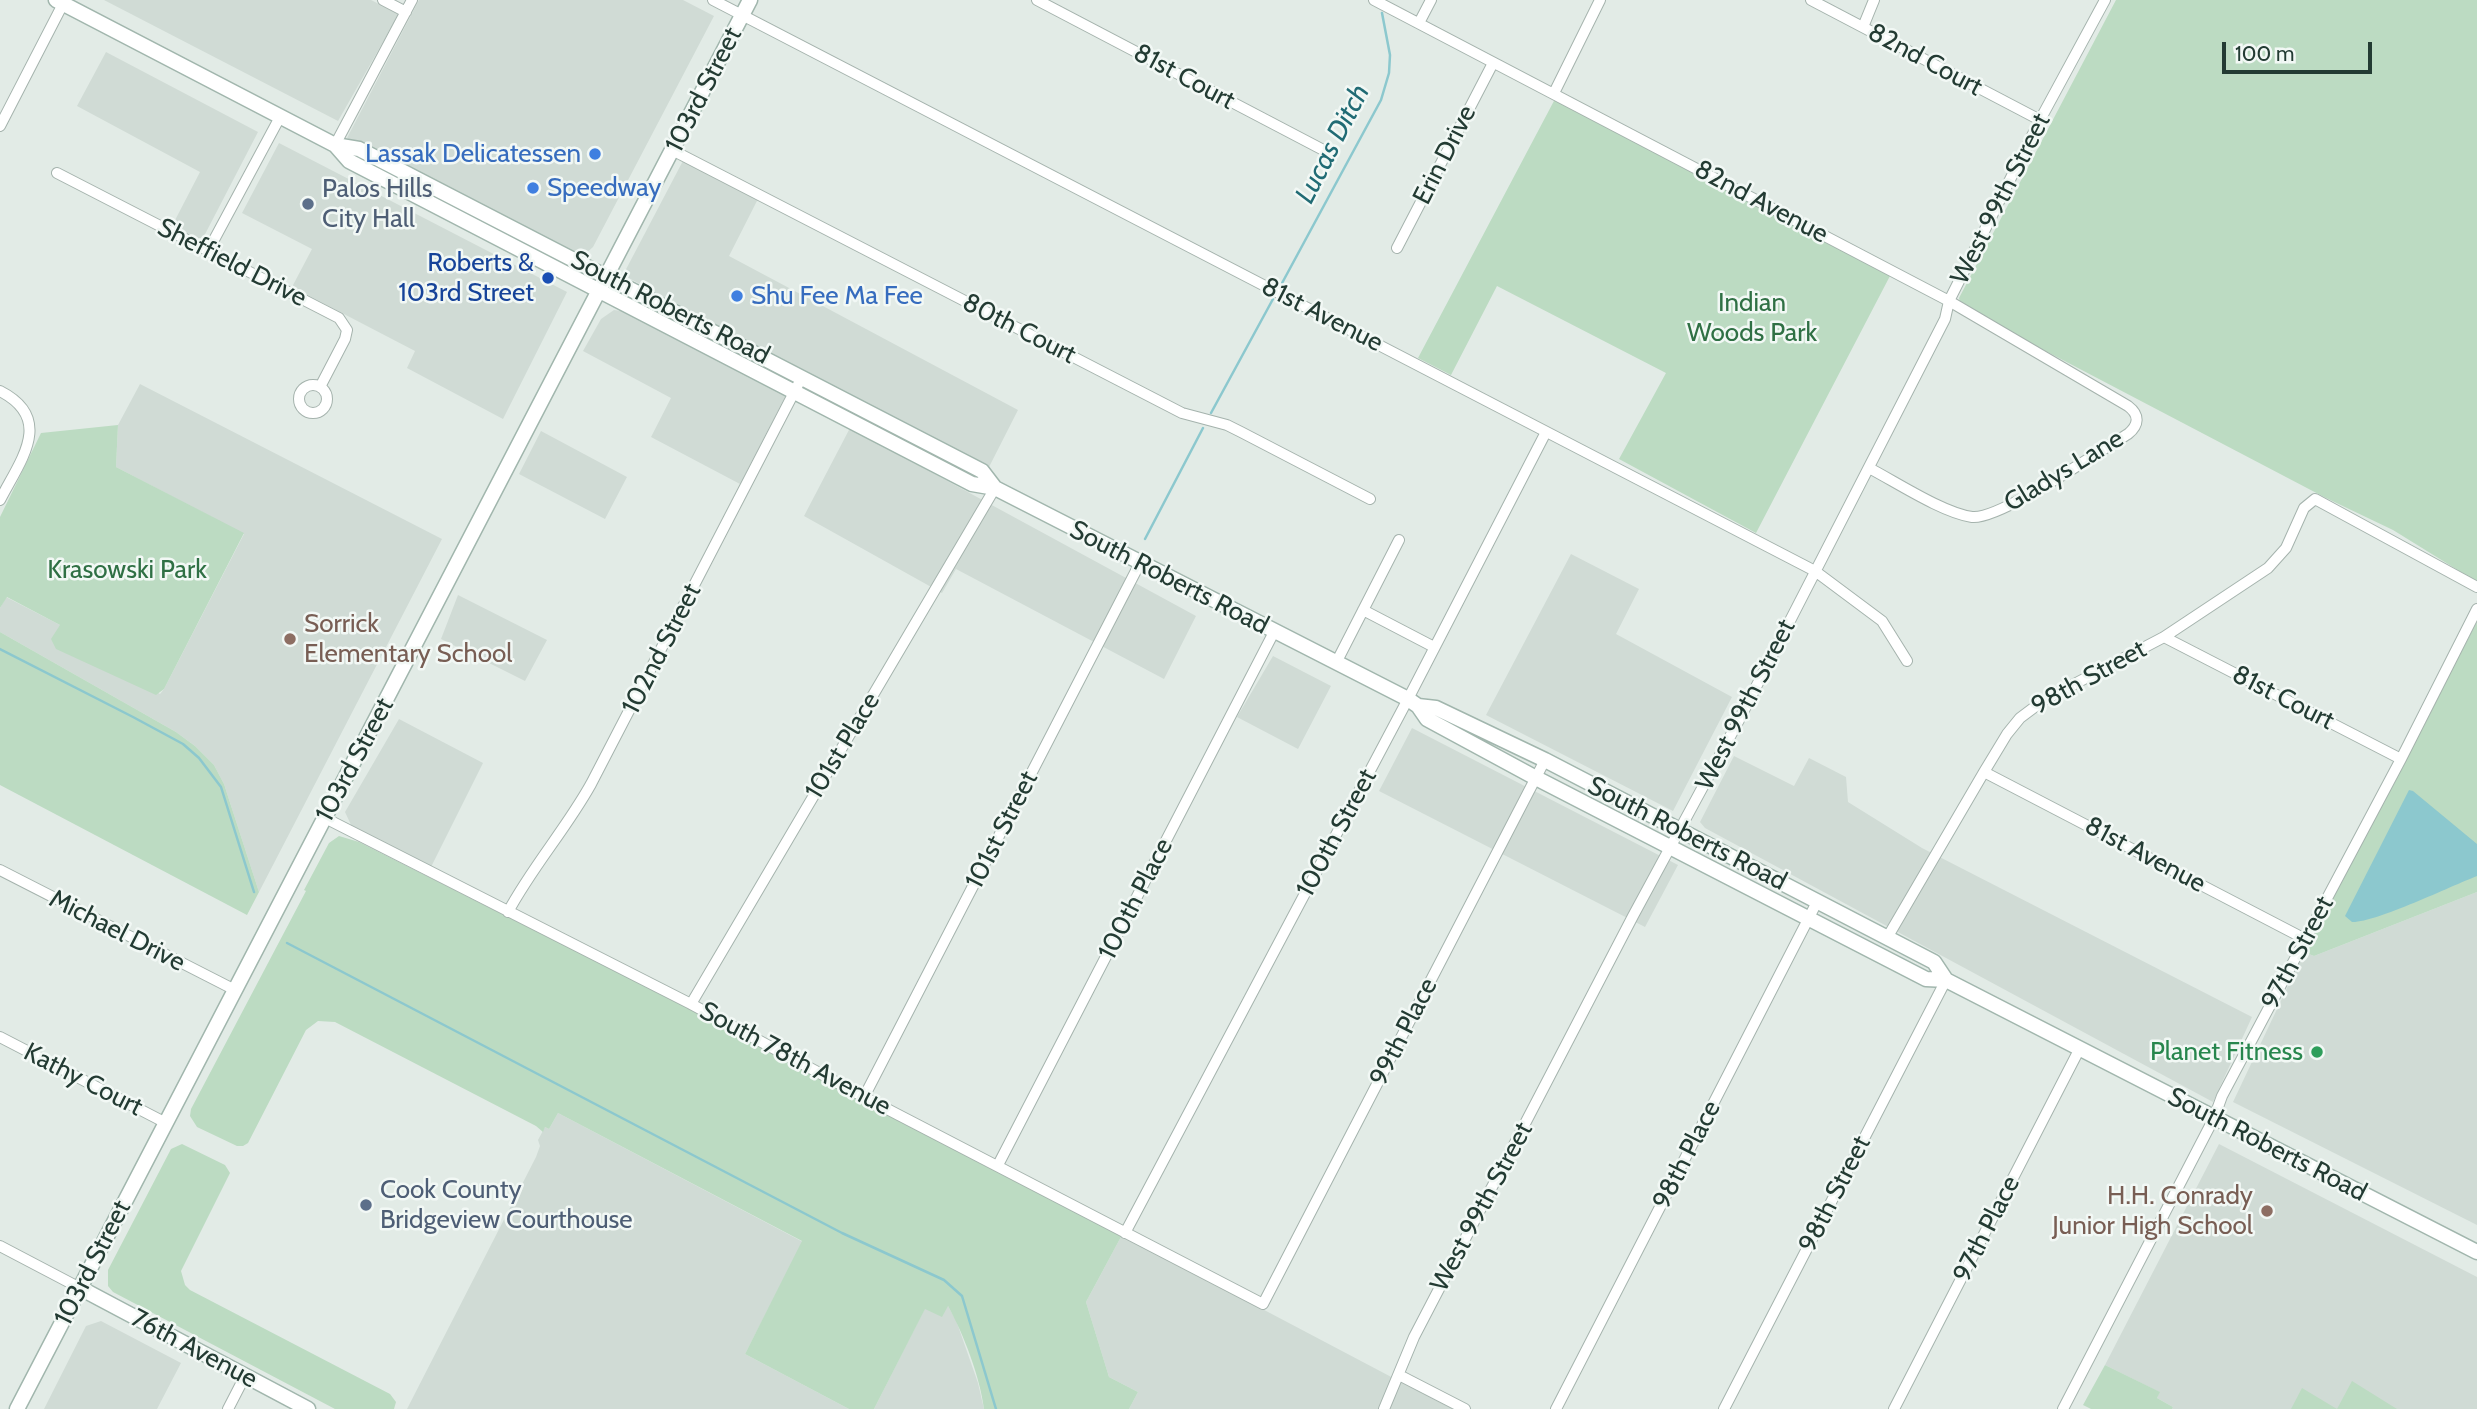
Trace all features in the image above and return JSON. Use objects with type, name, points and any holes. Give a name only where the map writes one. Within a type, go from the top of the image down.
[{"type":"street","points":[[383,0],[406,12]]},
{"type":"street","points":[[335,145],[412,0]]},
{"type":"street","name":"81st Avenue","points":[[713,0],[1815,571],[1882,621],[1907,661]]},
{"type":"street","name":"103rd Street","points":[[17,1409],[750,0]]},
{"type":"street","name":"81st Court","points":[[1037,0],[1331,154]]},
{"type":"street","name":"82nd Avenue","points":[[1374,0],[1949,301],[2128,407],[2137,414],[2138,419]]},
{"type":"street","points":[[1419,23],[1431,0]]},
{"type":"street","points":[[1554,93],[1601,0]]},
{"type":"street","name":"82nd Court","points":[[1811,0],[2040,120]]},
{"type":"street","points":[[1863,27],[1874,0]]},
{"type":"street","name":"West 99th Street","points":[[1384,1409],[1414,1337],[1870,468],[1945,319],[1949,301],[2040,120],[2105,0]]},
{"type":"street","points":[[0,126],[61,1]]},
{"type":"street","name":"South Roberts Road","points":[[61,1],[335,145],[359,149],[608,275],[982,471],[995,488]]},
{"type":"street","name":"Erin Drive","points":[[1397,248],[1493,63]]},
{"type":"street","points":[[208,251],[280,117]]},
{"type":"street","name":"South Roberts Road","points":[[335,145],[349,161],[972,484],[995,488],[1413,703],[1436,708],[1681,829],[1934,962],[1946,980]]},
{"type":"street","name":"80th Court","points":[[672,150],[1182,414],[1234,429],[1370,499]]},
{"type":"street","name":"Sheffield Drive","points":[[57,173],[331,314],[344,324],[347,330],[345,339],[320,387]]},
{"type":"street","name":"102nd Street","points":[[508,912],[536,863],[591,784],[802,377]]},
{"type":"street","points":[[0,391],[16,399],[23,407],[28,417],[30,438],[0,500]]},
{"type":"street","name":"Gladys Lane","points":[[1870,468],[1952,512],[1980,517],[2007,508],[2129,434],[2138,419]]},
{"type":"street","name":"100th Street","points":[[1125,1233],[1413,703],[1434,647],[1546,432]]},
{"type":"street","name":"101st Place","points":[[691,1004],[995,488]]},
{"type":"street","name":"98th Street","points":[[1887,938],[2014,725],[2028,711],[2045,700],[2164,637],[2268,568],[2286,548],[2304,508],[2315,499],[2477,587]]},
{"type":"street","points":[[1336,663],[1399,540]]},
{"type":"street","name":"101st Street","points":[[864,1097],[1140,563]]},
{"type":"street","name":"97th Street","points":[[2063,1409],[2214,1118],[2222,1096],[2401,759],[2477,609]]},
{"type":"street","points":[[1363,610],[1434,647]]},
{"type":"street","name":"100th Place","points":[[998,1166],[1274,632]]},
{"type":"street","name":"81st Court","points":[[2164,637],[2401,759]]},
{"type":"street","name":"South Roberts Road","points":[[1413,703],[1427,719],[1536,778],[1926,979],[1946,980],[2477,1252]]},
{"type":"street","name":"99th Place","points":[[1263,1304],[1545,760]]},
{"type":"street","name":"81st Avenue","points":[[1984,772],[2305,939]]},
{"type":"street","name":"South 78th Avenue","points":[[325,818],[691,1004],[1263,1304]]},
{"type":"street","name":"Michael Drive","points":[[0,870],[235,990]]},
{"type":"street","name":"98th Place","points":[[1556,1409],[1817,902]]},
{"type":"street","name":"98th Street","points":[[1724,1409],[1946,980]]},
{"type":"street","name":"Kathy Court","points":[[0,1037],[166,1123]]},
{"type":"street","name":"97th Place","points":[[1894,1409],[2080,1048]]},
{"type":"street","points":[[0,1246],[80,1288]]},
{"type":"street","name":"76th Avenue","points":[[80,1288],[308,1409]]},
{"type":"street","points":[[1399,1375],[1465,1409]]},
{"type":"street","points":[[228,1409],[245,1376]]},
{"type":"shaded area","points":[[104,0],[371,0],[399,14],[338,121]]},
{"type":"shaded area","points":[[419,0],[683,0],[714,16],[593,247],[582,257],[347,138]]},
{"type":"shaded area","points":[[106,52],[258,132],[202,240],[172,226],[200,172],[77,106]]},
{"type":"shaded area","points":[[279,143],[567,292],[503,419],[407,368],[415,351],[292,287],[312,249],[242,213]]},
{"type":"shaded area","points":[[685,157],[760,195],[729,256],[1018,410],[988,469],[623,275]]},
{"type":"shaded area","points":[[614,310],[628,312],[786,395],[740,484],[651,437],[671,398],[583,351],[601,319]]},
{"type":"shaded area","name":"Sorrick Elementary School","points":[[140,384],[442,539],[259,892],[224,784],[214,765],[176,732],[0,632],[0,608],[6,597],[60,625],[160,694],[164,689],[244,534],[116,467],[118,425]]},
{"type":"shaded area","points":[[850,428],[1196,616],[1164,679],[956,569],[942,593],[804,516]]},
{"type":"shaded area","points":[[541,431],[627,477],[605,519],[519,474]]},
{"type":"shaded area","points":[[1571,554],[1639,589],[1616,634],[1732,697],[1673,811],[1486,715]]},
{"type":"shaded area","points":[[458,595],[547,640],[525,681],[441,639]]},
{"type":"shaded area","points":[[1273,656],[1331,686],[1298,749],[1237,717]]},
{"type":"shaded area","points":[[399,719],[483,763],[431,867],[352,827],[345,812]]},
{"type":"shaded area","points":[[1412,728],[1678,865],[1645,927],[1379,791]]},
{"type":"shaded area","points":[[1734,756],[1794,786],[1809,758],[1846,777],[1848,802],[1922,848],[2252,1017],[2213,1102],[1705,828],[1700,822]]},
{"type":"shaded area","points":[[2477,892],[2477,1225],[2233,1102],[2304,952],[2314,956]]},
{"type":"shaded area","points":[[558,1113],[803,1242],[745,1354],[849,1409],[407,1409],[536,1157],[540,1146],[538,1140],[545,1127],[549,1129]]},
{"type":"shaded area","name":"H.H. Conrady Junior High School","points":[[2219,1144],[2477,1277],[2477,1409],[2172,1409],[2173,1407],[2157,1398],[2159,1392],[2105,1365]]},
{"type":"shaded area","points":[[1122,1235],[1452,1409],[1129,1409],[1138,1392],[1109,1377],[1086,1302]]},
{"type":"shaded area","points":[[948,1306],[956,1320],[984,1409],[874,1409],[925,1308]]},
{"type":"shaded area","points":[[101,1321],[181,1363],[157,1409],[44,1409],[86,1326]]},
{"type":"green space","points":[[2116,0],[2477,0],[2477,582],[2393,530],[2326,498],[1973,313],[1960,303],[1959,298]]},
{"type":"green space","name":"Indian Woods Park","points":[[1555,99],[1891,274],[1756,533],[1619,459],[1666,373],[1497,286],[1451,375],[1418,358]]},
{"type":"green space","name":"Krasowski Park","points":[[118,425],[116,467],[244,533],[164,689],[156,695],[56,649],[51,639],[60,625],[7,597],[0,608],[0,517],[41,433]]},
{"type":"green space","points":[[2477,622],[2477,892],[2314,956],[2304,952]]},
{"type":"green space","points":[[0,632],[176,732],[214,765],[224,784],[259,892],[247,915],[0,785]]},
{"type":"green space","points":[[339,836],[359,842],[653,990],[1122,1235],[1086,1302],[1109,1377],[1138,1392],[1129,1409],[984,1409],[970,1356],[948,1306],[942,1317],[925,1309],[874,1409],[849,1409],[745,1354],[802,1241],[558,1113],[549,1129],[545,1127],[543,1132],[335,1022],[318,1021],[306,1030],[248,1143],[237,1146],[197,1127],[190,1116],[191,1109],[329,843]]},
{"type":"green space","points":[[182,1144],[225,1165],[230,1173],[181,1271],[185,1285],[390,1394],[396,1402],[394,1409],[335,1409],[113,1292],[108,1286],[108,1270],[171,1149]]},
{"type":"green space","points":[[2105,1365],[2160,1392],[2157,1398],[2173,1407],[2172,1409],[2091,1409],[2083,1405]]},
{"type":"green space","points":[[2352,1381],[2397,1409],[2337,1409]]},
{"type":"green space","points":[[2302,1388],[2337,1409],[2291,1409]]},
{"type":"water","points":[[2409,790],[2477,844],[2477,876],[2395,911],[2352,922],[2345,916]]},
{"type":"waterway","name":"Lucas Ditch","points":[[1281,285],[1381,100],[1389,73],[1390,55],[1382,13]]},
{"type":"waterway","name":"Lucas Ditch","points":[[1211,413],[1273,299]]},
{"type":"waterway","name":"Lucas Ditch","points":[[1145,539],[1203,428]]},
{"type":"waterway","points":[[0,649],[183,744],[199,758],[221,787],[254,892]]},
{"type":"waterway","points":[[287,943],[842,1233],[944,1280],[962,1296],[996,1409]]},
{"type":"place","name":"Lassak Delicatessen","points":[[595,154]]},
{"type":"place","name":"Speedway","points":[[533,188]]},
{"type":"place","name":"Palos Hills City Hall","points":[[308,204]]},
{"type":"place","name":"Roberts & 103rd Street","points":[[548,278]]},
{"type":"place","name":"Shu Fee Ma Fee","points":[[737,296]]},
{"type":"place","name":"Sorrick Elementary School","points":[[290,639]]},
{"type":"place","name":"Planet Fitness","points":[[2317,1052]]},
{"type":"place","name":"Cook County Bridgeview Courthouse","points":[[366,1205]]},
{"type":"place","name":"H.H. Conrady Junior High School","points":[[2267,1211]]}]
